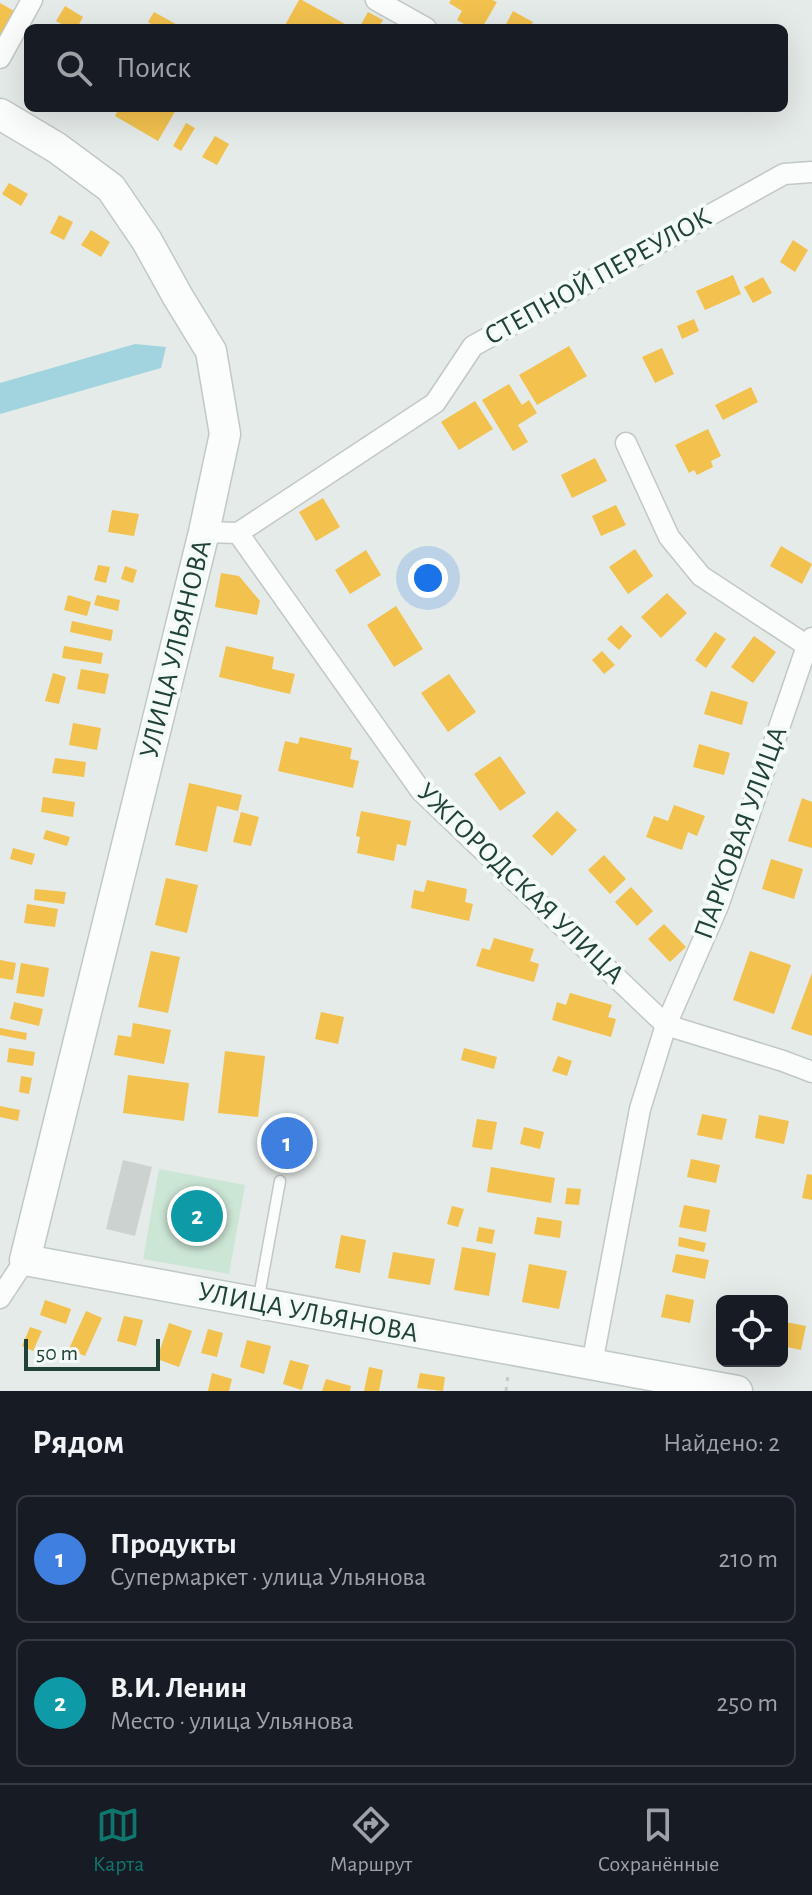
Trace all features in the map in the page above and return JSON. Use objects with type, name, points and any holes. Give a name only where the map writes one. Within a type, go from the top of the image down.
[{"type":"street","points":[[0,58],[32,0]]},
{"type":"street","points":[[376,0],[419,24]]},
{"type":"street","name":"УЛИЦА УЛЬЯНОВА","points":[[0,114],[57,148],[111,188],[147,241],[211,351],[225,434],[204,532],[25,1260],[0,1298]]},
{"type":"street","name":"СТЕПНОЙ ПЕРЕУЛОК","points":[[238,533],[435,403],[473,346],[784,174],[812,172]]},
{"type":"street","points":[[626,443],[669,537],[701,576],[810,644]]},
{"type":"street","points":[[204,532],[238,533]]},
{"type":"street","name":"УЖГОРОДСКАЯ УЛИЦА","points":[[238,533],[421,791],[666,1025],[812,1072]]},
{"type":"street","name":"ПАРКОВАЯ УЛИЦА","points":[[666,1025],[718,906],[810,644]]},
{"type":"street","points":[[592,1364],[640,1109],[666,1025]]},
{"type":"street","name":"УЛИЦА УЛЬЯНОВА","points":[[25,1260],[737,1391]]},
{"type":"lane","points":[[258,1304],[280,1181]]},
{"type":"green space","points":[[159,1169],[245,1185],[229,1274],[143,1259]]},
{"type":"water","points":[[135,344],[166,347],[161,368],[0,414],[0,383]]},
{"type":"building: Жильё","points":[[299,0],[302,0],[345,24],[286,24]]},
{"type":"building: Жильё","points":[[451,0],[497,2],[484,24],[464,24],[457,20],[462,11],[449,3]]},
{"type":"building: Жильё","points":[[0,3],[16,12],[0,41]]},
{"type":"building: Жильё","points":[[65,6],[83,17],[79,24],[56,21]]},
{"type":"building: Жильё","points":[[513,11],[533,22],[532,24],[506,24]]},
{"type":"building: Жильё","points":[[154,12],[176,24],[151,24],[148,22]]},
{"type":"building: Жильё","points":[[368,12],[383,20],[380,24],[361,24]]},
{"type":"building: Жильё","points":[[117,112],[175,112],[158,141],[115,116]]},
{"type":"building: Жильё","points":[[186,123],[195,128],[181,151],[173,146]]},
{"type":"building: Жильё","points":[[215,136],[229,144],[217,165],[202,157]]},
{"type":"building: Жильё","points":[[9,183],[28,194],[21,206],[2,194]]},
{"type":"building: Жильё","points":[[59,215],[73,222],[64,240],[50,233]]},
{"type":"building: Жильё","points":[[91,230],[110,242],[101,257],[81,245]]},
{"type":"building: Жильё","points":[[793,240],[808,250],[795,272],[780,262]]},
{"type":"building: Жильё","points":[[733,275],[741,294],[705,310],[696,291]]},
{"type":"building: Жильё","points":[[763,277],[772,293],[753,303],[744,287]]},
{"type":"building: Жильё","points":[[694,319],[699,331],[682,339],[677,326]]},
{"type":"building: Жильё","points":[[569,346],[587,376],[537,405],[519,375]]},
{"type":"building: Жильё","points":[[662,348],[674,374],[655,383],[642,357]]},
{"type":"building: Жильё","points":[[509,384],[522,405],[529,400],[537,413],[518,425],[528,442],[513,451],[482,400]]},
{"type":"building: Жильё","points":[[751,387],[758,402],[723,420],[715,405]]},
{"type":"building: Жильё","points":[[475,401],[493,429],[459,450],[441,422]]},
{"type":"building: Жильё","points":[[708,429],[721,456],[711,461],[713,467],[697,475],[694,470],[689,473],[675,445]]},
{"type":"building: Жильё","points":[[595,458],[607,481],[572,498],[561,475]]},
{"type":"building: Жильё","points":[[323,498],[340,527],[316,541],[299,512]]},
{"type":"building: Жильё","points":[[616,505],[626,525],[601,536],[592,516]]},
{"type":"building: Жильё","points":[[112,510],[139,514],[134,536],[108,532]]},
{"type":"building: Жильё","points":[[781,546],[812,564],[802,584],[770,566]]},
{"type":"building: Жильё","points":[[635,549],[653,576],[628,594],[609,567]]},
{"type":"building: Жильё","points":[[366,550],[381,575],[350,594],[335,570]]},
{"type":"building: Жильё","points":[[98,565],[110,567],[106,583],[94,580]]},
{"type":"building: Жильё","points":[[125,566],[137,570],[133,583],[121,579]]},
{"type":"building: Жильё","points":[[221,573],[239,576],[260,601],[257,615],[215,607]]},
{"type":"building: Жильё","points":[[667,593],[687,613],[661,638],[641,617]]},
{"type":"building: Жильё","points":[[68,595],[91,602],[87,616],[64,610]]},
{"type":"building: Жильё","points":[[97,595],[120,600],[118,611],[94,605]]},
{"type":"building: Жильё","points":[[396,606],[423,649],[394,667],[367,625]]},
{"type":"building: Жильё","points":[[72,621],[113,630],[111,641],[70,632]]},
{"type":"building: Жильё","points":[[621,625],[632,636],[619,650],[607,639]]},
{"type":"building: Жильё","points":[[715,632],[726,639],[706,668],[695,660]]},
{"type":"building: Жильё","points":[[754,636],[776,652],[753,683],[731,667]]},
{"type":"building: Жильё","points":[[64,646],[103,653],[101,664],[62,658]]},
{"type":"building: Жильё","points":[[226,646],[274,657],[272,669],[295,674],[290,694],[219,677]]},
{"type":"building: Жильё","points":[[602,651],[615,665],[604,674],[592,660]]},
{"type":"building: Жильё","points":[[81,669],[109,674],[105,694],[77,689]]},
{"type":"building: Жильё","points":[[53,673],[66,677],[59,704],[45,701]]},
{"type":"building: Жильё","points":[[449,674],[476,712],[448,732],[421,693]]},
{"type":"building: Жильё","points":[[711,691],[748,702],[742,725],[704,714]]},
{"type":"building: Жильё","points":[[73,723],[101,728],[97,750],[69,745]]},
{"type":"building: Жильё","points":[[300,737],[352,748],[350,759],[359,761],[353,788],[278,771],[285,741],[298,744]]},
{"type":"building: Жильё","points":[[699,744],[730,753],[724,775],[693,767]]},
{"type":"building: Жильё","points":[[500,756],[526,793],[500,811],[474,774]]},
{"type":"building: Жильё","points":[[55,758],[86,762],[84,777],[52,773]]},
{"type":"building: Жильё","points":[[189,783],[242,795],[238,811],[217,806],[207,852],[175,845]]},
{"type":"building: Жильё","points":[[43,797],[75,802],[73,817],[41,812]]},
{"type":"building: Жильё","points":[[802,798],[812,802],[812,848],[788,841]]},
{"type":"building: Жильё","points":[[674,805],[705,816],[697,836],[688,832],[682,850],[646,837],[654,816],[668,821]]},
{"type":"building: Жильё","points":[[361,811],[411,821],[406,846],[397,844],[394,861],[357,853],[360,837],[356,836]]},
{"type":"building: Жильё","points":[[557,811],[577,830],[552,856],[532,836]]},
{"type":"building: Жильё","points":[[241,812],[259,817],[251,846],[233,842]]},
{"type":"building: Жильё","points":[[46,830],[70,837],[67,846],[43,839]]},
{"type":"building: Жильё","points":[[13,848],[35,854],[32,865],[10,859]]},
{"type":"building: Жильё","points":[[604,855],[626,879],[610,894],[588,870]]},
{"type":"building: Жильё","points":[[771,859],[803,869],[794,899],[762,889]]},
{"type":"building: Жильё","points":[[166,878],[198,885],[187,933],[155,925]]},
{"type":"building: Жильё","points":[[427,880],[467,889],[465,902],[473,904],[469,921],[411,908],[414,890],[424,892]]},
{"type":"building: Жильё","points":[[631,887],[653,911],[637,926],[615,902]]},
{"type":"building: Жильё","points":[[35,889],[66,892],[64,904],[34,900]]},
{"type":"building: Жильё","points":[[27,904],[58,909],[55,927],[24,923]]},
{"type":"building: Жильё","points":[[664,924],[686,947],[670,962],[648,939]]},
{"type":"building: Жильё","points":[[494,938],[534,949],[530,961],[539,964],[534,982],[476,966],[482,948],[490,950]]},
{"type":"building: Жильё","points":[[151,951],[180,957],[168,1013],[138,1007]]},
{"type":"building: Жильё","points":[[750,951],[791,965],[774,1014],[733,1000]]},
{"type":"building: Жильё","points":[[0,960],[16,963],[13,980],[0,978]]},
{"type":"building: Жильё","points":[[21,963],[49,968],[44,997],[16,993]]},
{"type":"building: Жильё","points":[[812,973],[812,1036],[791,1029]]},
{"type":"building: Жильё","points":[[570,993],[612,1005],[608,1017],[616,1019],[611,1037],[552,1020],[557,1002],[566,1005]]},
{"type":"building: Жильё","points":[[14,1002],[43,1009],[39,1026],[10,1019]]},
{"type":"building: Жильё","points":[[321,1012],[344,1017],[338,1044],[315,1039]]},
{"type":"building: Жильё","points":[[133,1023],[171,1030],[164,1064],[114,1055],[118,1035],[131,1037]]},
{"type":"building: Жильё","points":[[0,1028],[27,1033],[26,1040],[0,1035]]},
{"type":"building: Жильё","points":[[9,1048],[35,1052],[33,1066],[7,1062]]},
{"type":"building: Жильё","points":[[464,1048],[497,1057],[494,1069],[461,1060]]},
{"type":"building: Жильё","points":[[225,1051],[265,1056],[258,1117],[218,1113]]},
{"type":"building: Жильё","points":[[558,1056],[572,1061],[567,1076],[552,1071]]},
{"type":"building: Жильё","points":[[128,1075],[189,1083],[184,1121],[123,1113]]},
{"type":"building: Жильё","points":[[21,1076],[32,1078],[29,1094],[19,1092]]},
{"type":"building: Жильё","points":[[0,1106],[20,1110],[18,1121],[0,1117]]},
{"type":"building: Жильё","points":[[702,1114],[727,1119],[722,1140],[697,1135]]},
{"type":"building: Жильё","points":[[759,1115],[789,1121],[784,1144],[755,1138]]},
{"type":"building: Жильё","points":[[477,1119],[497,1122],[492,1150],[472,1147]]},
{"type":"building: Жильё","points":[[524,1127],[544,1132],[540,1149],[520,1144]]},
{"type":"building: Жильё","points":[[691,1159],[720,1165],[716,1183],[687,1177]]},
{"type":"building: Жильё","points":[[491,1167],[555,1178],[551,1203],[487,1192]]},
{"type":"building: Жильё","points":[[807,1174],[812,1175],[812,1200],[802,1198]]},
{"type":"building: Жильё","points":[[567,1188],[581,1189],[579,1205],[565,1204]]},
{"type":"building: Жильё","points":[[684,1205],[710,1210],[706,1232],[679,1227]]},
{"type":"building: Жильё","points":[[452,1206],[464,1209],[458,1227],[447,1224]]},
{"type":"building: Жильё","points":[[537,1217],[562,1221],[560,1238],[534,1234]]},
{"type":"building: Жильё","points":[[479,1227],[495,1230],[492,1244],[476,1241]]},
{"type":"building: Жильё","points":[[341,1235],[366,1240],[360,1273],[335,1268]]},
{"type":"building: Жильё","points":[[679,1237],[706,1243],[704,1252],[678,1246]]},
{"type":"building: Жильё","points":[[462,1247],[496,1253],[489,1296],[454,1290]]},
{"type":"building: Жильё","points":[[393,1252],[435,1259],[430,1285],[388,1278]]},
{"type":"building: Жильё","points":[[676,1254],[709,1260],[705,1279],[672,1272]]},
{"type":"building: Жильё","points":[[529,1264],[567,1271],[559,1309],[522,1302]]},
{"type":"building: Жильё","points":[[666,1294],[694,1300],[690,1323],[661,1317]]},
{"type":"building: Жильё","points":[[45,1300],[71,1309],[66,1324],[40,1315]]},
{"type":"building: Жильё","points":[[86,1311],[102,1318],[85,1356],[69,1349]]},
{"type":"building: Жильё","points":[[124,1316],[143,1320],[136,1346],[117,1341]]},
{"type":"building: Жильё","points":[[788,1322],[806,1326],[801,1350],[788,1347]]},
{"type":"building: Жильё","points":[[169,1323],[192,1331],[179,1367],[157,1359]]},
{"type":"building: Жильё","points":[[30,1327],[42,1331],[33,1351],[22,1346]]},
{"type":"building: Жильё","points":[[208,1329],[223,1333],[217,1357],[201,1353]]},
{"type":"building: Жильё","points":[[247,1340],[271,1346],[264,1374],[240,1367]]},
{"type":"building: Жильё","points":[[290,1360],[309,1365],[302,1390],[283,1384]]},
{"type":"building: Жильё","points":[[369,1367],[383,1370],[379,1391],[364,1391]]},
{"type":"building: Жильё","points":[[212,1373],[232,1379],[229,1391],[208,1391]]},
{"type":"building: Жильё","points":[[420,1373],[445,1377],[443,1391],[417,1388]]},
{"type":"building: Жильё","points":[[326,1379],[351,1386],[350,1391],[322,1391]]},
{"type":"building: Торговля","points":[[279,1126],[301,1130],[295,1160],[273,1155]]},
{"type":"building: Прочее","points":[[123,1160],[152,1167],[135,1236],[106,1229]]},
{"type":"place","name":"Продукты","points":[[287,1143]]},
{"type":"place","name":"В.И. Ленин","points":[[197,1216]]}]
